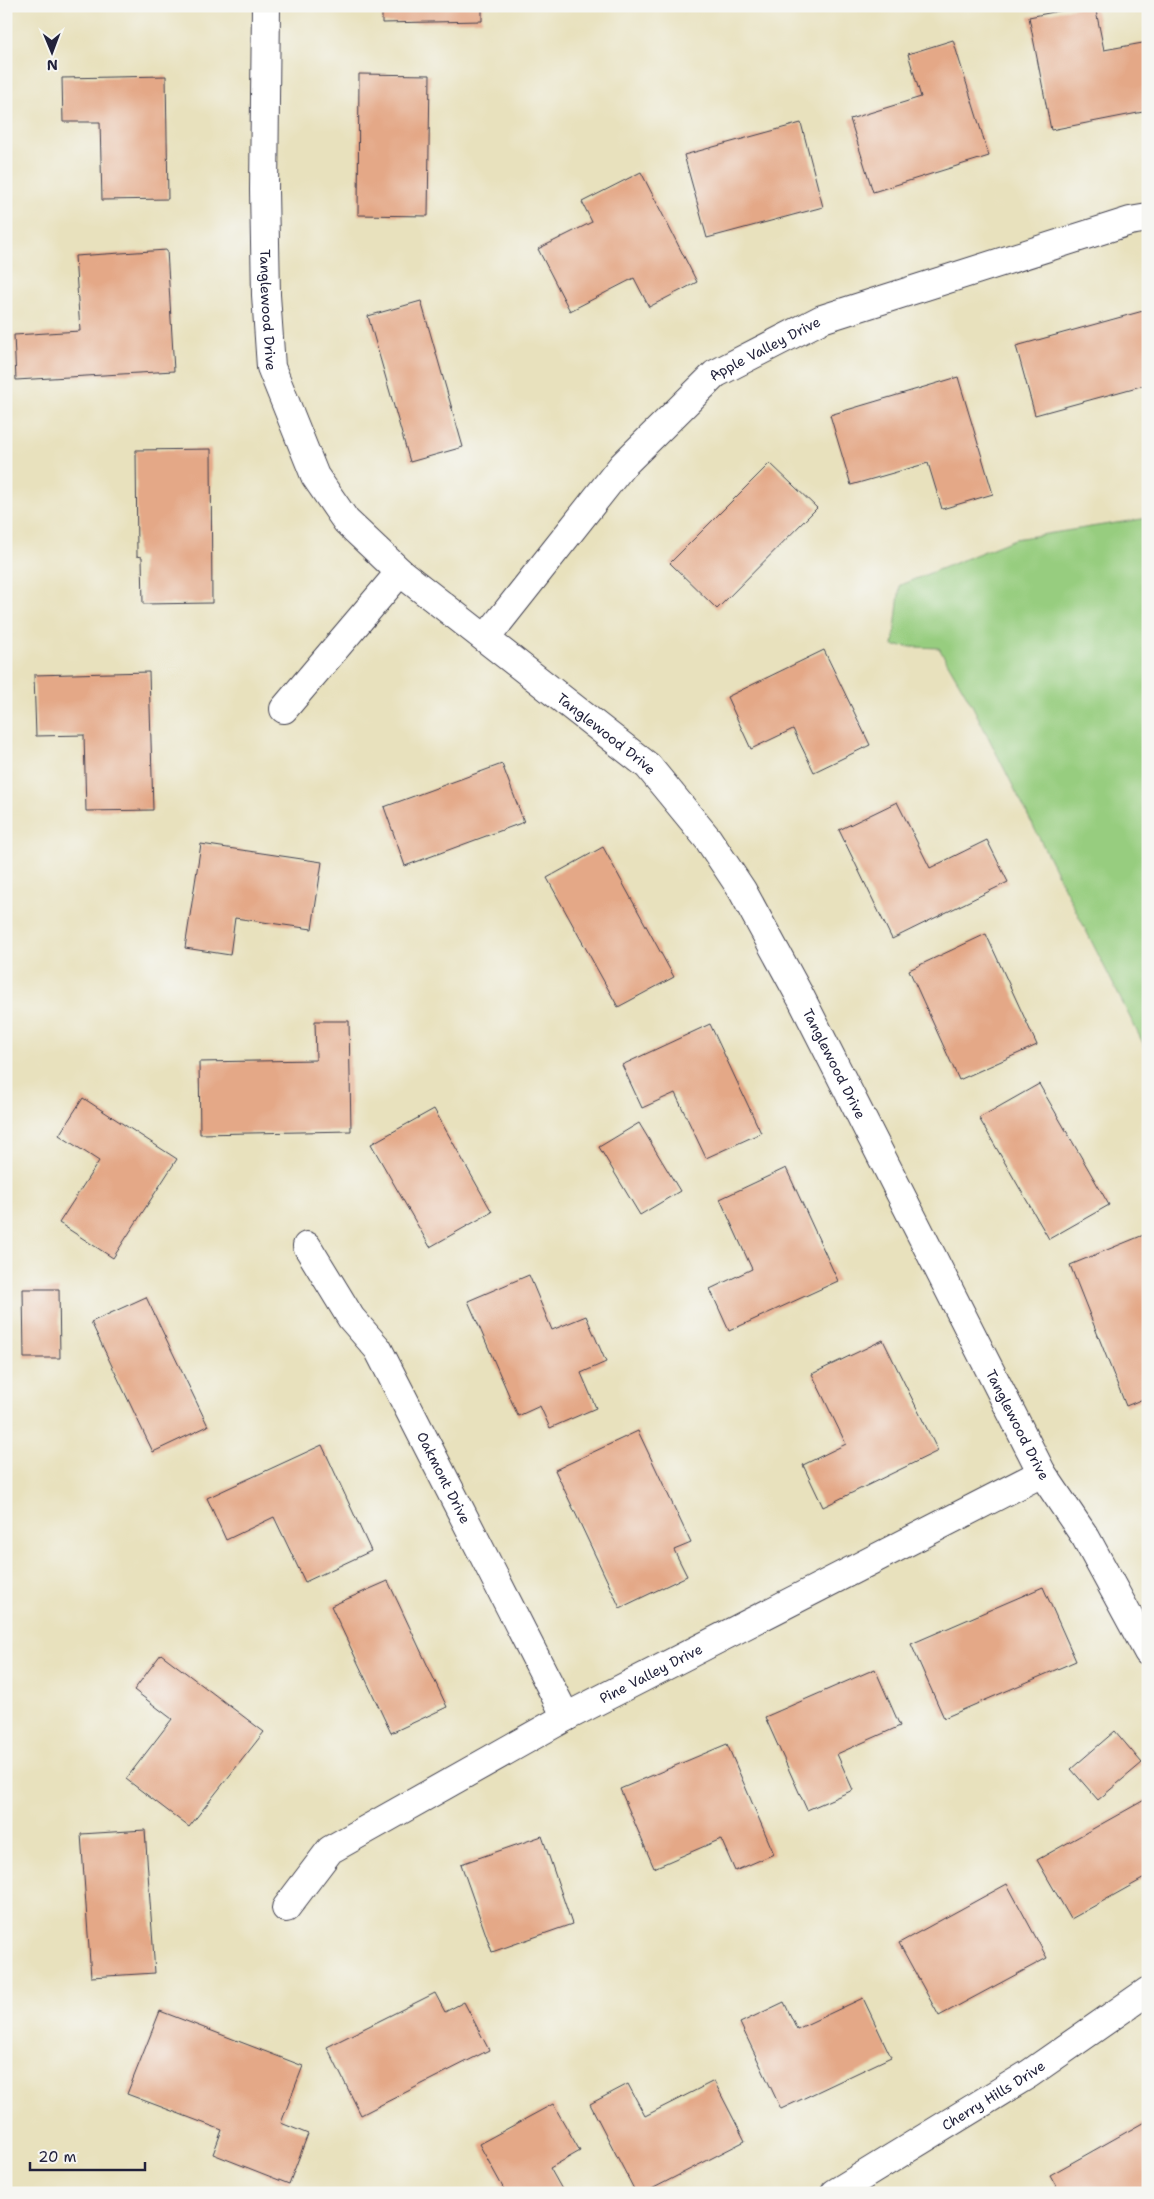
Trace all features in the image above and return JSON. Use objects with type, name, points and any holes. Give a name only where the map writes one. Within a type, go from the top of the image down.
[{"type":"street","name":"Tanglewood Drive","points":[[266,6],[264,199],[266,295],[271,367],[315,476],[346,520],[400,572],[648,766],[708,840],[742,890],[801,998],[1042,1473],[1086,1538],[1148,1652]]},
{"type":"street","name":"Apple Valley Drive","points":[[486,638],[622,466],[715,374],[822,319],[1130,220],[1148,218]]},
{"type":"street","points":[[284,709],[400,572]]},
{"type":"street","name":"Oakmont Drive","points":[[307,1246],[351,1318],[378,1349],[566,1717]]},
{"type":"street","name":"Pine Valley Drive","points":[[286,1908],[330,1850],[566,1717],[1042,1473]]},
{"type":"street","name":"Cherry Hills Drive","points":[[835,2193],[1029,2074],[1148,1991]]},
{"type":"green space","points":[[1148,518],[1148,1053],[971,703],[939,648],[893,646],[900,585],[1015,539]]},
{"type":"building","points":[[382,6],[482,6],[482,21],[382,23]]},
{"type":"building","points":[[1083,6],[1095,6],[1104,50],[1148,42],[1148,111],[1051,130],[1029,17]]},
{"type":"building","points":[[953,40],[989,156],[873,192],[850,119],[921,97],[908,54]]},
{"type":"building","points":[[359,74],[430,75],[428,216],[358,215]]},
{"type":"building","points":[[166,76],[168,199],[102,200],[100,122],[63,122],[62,78]]},
{"type":"building","points":[[801,123],[823,207],[707,238],[684,155]]},
{"type":"building","points":[[641,172],[697,282],[649,307],[634,278],[570,311],[538,249],[592,222],[582,202]]},
{"type":"building","points":[[167,250],[174,371],[16,380],[14,335],[80,331],[75,256]]},
{"type":"building","points":[[421,301],[463,447],[410,462],[368,316]]},
{"type":"building","points":[[1143,311],[1148,327],[1148,384],[1035,415],[1016,346]]},
{"type":"building","points":[[958,377],[993,494],[942,509],[928,463],[851,485],[830,415]]},
{"type":"building","points":[[211,449],[212,603],[143,604],[142,557],[137,556],[136,450]]},
{"type":"building","points":[[770,463],[817,508],[717,609],[670,563]]},
{"type":"building","points":[[824,650],[870,745],[814,772],[793,729],[751,749],[727,697]]},
{"type":"building","points":[[149,672],[153,810],[86,811],[84,735],[36,736],[34,675]]},
{"type":"building","points":[[502,764],[524,822],[405,866],[384,807]]},
{"type":"building","points":[[897,802],[930,868],[987,840],[1008,882],[892,939],[839,830]]},
{"type":"building","points":[[201,844],[322,862],[312,929],[235,918],[230,955],[185,948]]},
{"type":"building","points":[[603,847],[674,977],[618,1007],[547,878]]},
{"type":"building","points":[[986,934],[1037,1045],[959,1080],[909,970]]},
{"type":"building","points":[[315,1021],[349,1021],[351,1131],[200,1134],[199,1062],[316,1060]]},
{"type":"building","points":[[710,1024],[761,1133],[706,1158],[675,1093],[642,1108],[622,1065]]},
{"type":"building","points":[[1039,1084],[1109,1205],[1049,1239],[979,1118]]},
{"type":"building","points":[[83,1098],[177,1159],[113,1258],[59,1223],[99,1161],[59,1135]]},
{"type":"building","points":[[434,1109],[492,1212],[430,1247],[371,1144]]},
{"type":"building","points":[[639,1123],[680,1191],[640,1215],[599,1147]]},
{"type":"building","points":[[786,1168],[838,1281],[729,1331],[710,1289],[752,1269],[720,1199]]},
{"type":"building","points":[[1146,1234],[1148,1239],[1148,1397],[1126,1406],[1070,1265]]},
{"type":"building","points":[[529,1275],[552,1330],[586,1316],[606,1362],[581,1373],[596,1408],[550,1428],[540,1406],[518,1416],[468,1301]]},
{"type":"building","points":[[23,1289],[59,1289],[60,1358],[24,1358]]},
{"type":"building","points":[[146,1297],[208,1426],[153,1452],[91,1322]]},
{"type":"building","points":[[883,1340],[938,1451],[823,1507],[803,1465],[846,1444],[812,1374]]},
{"type":"building","points":[[638,1431],[691,1543],[674,1550],[687,1576],[620,1608],[555,1470]]},
{"type":"building","points":[[322,1445],[371,1551],[305,1582],[274,1517],[226,1540],[207,1498]]},
{"type":"building","points":[[388,1581],[447,1707],[391,1733],[331,1606]]},
{"type":"building","points":[[1043,1587],[1076,1661],[944,1718],[911,1644]]},
{"type":"building","points":[[161,1654],[264,1732],[189,1827],[126,1779],[172,1719],[134,1690]]},
{"type":"building","points":[[875,1669],[900,1726],[837,1754],[853,1790],[807,1810],[765,1717]]},
{"type":"building","points":[[1115,1731],[1142,1763],[1098,1800],[1071,1769]]},
{"type":"building","points":[[727,1744],[774,1854],[735,1871],[721,1839],[654,1868],[620,1789]]},
{"type":"building","points":[[1148,1798],[1148,1876],[1071,1919],[1037,1860]]},
{"type":"building","points":[[145,1830],[155,1973],[91,1977],[81,1834]]},
{"type":"building","points":[[542,1836],[572,1924],[492,1952],[461,1864]]},
{"type":"building","points":[[1007,1884],[1047,1958],[939,2016],[899,1943]]},
{"type":"building","points":[[435,1993],[445,2012],[464,2002],[489,2050],[361,2115],[327,2047]]},
{"type":"building","points":[[863,1998],[891,2057],[781,2109],[740,2023],[784,2002],[797,2029]]},
{"type":"building","points":[[160,2011],[303,2066],[281,2123],[308,2134],[289,2184],[213,2154],[222,2130],[127,2094]]},
{"type":"building","points":[[714,2081],[745,2141],[644,2193],[636,2193],[590,2104],[628,2084],[645,2116]]},
{"type":"building","points":[[553,2104],[580,2151],[550,2168],[564,2193],[506,2193],[479,2144]]},
{"type":"building","points":[[1148,2120],[1148,2193],[1060,2193],[1050,2175]]}]
